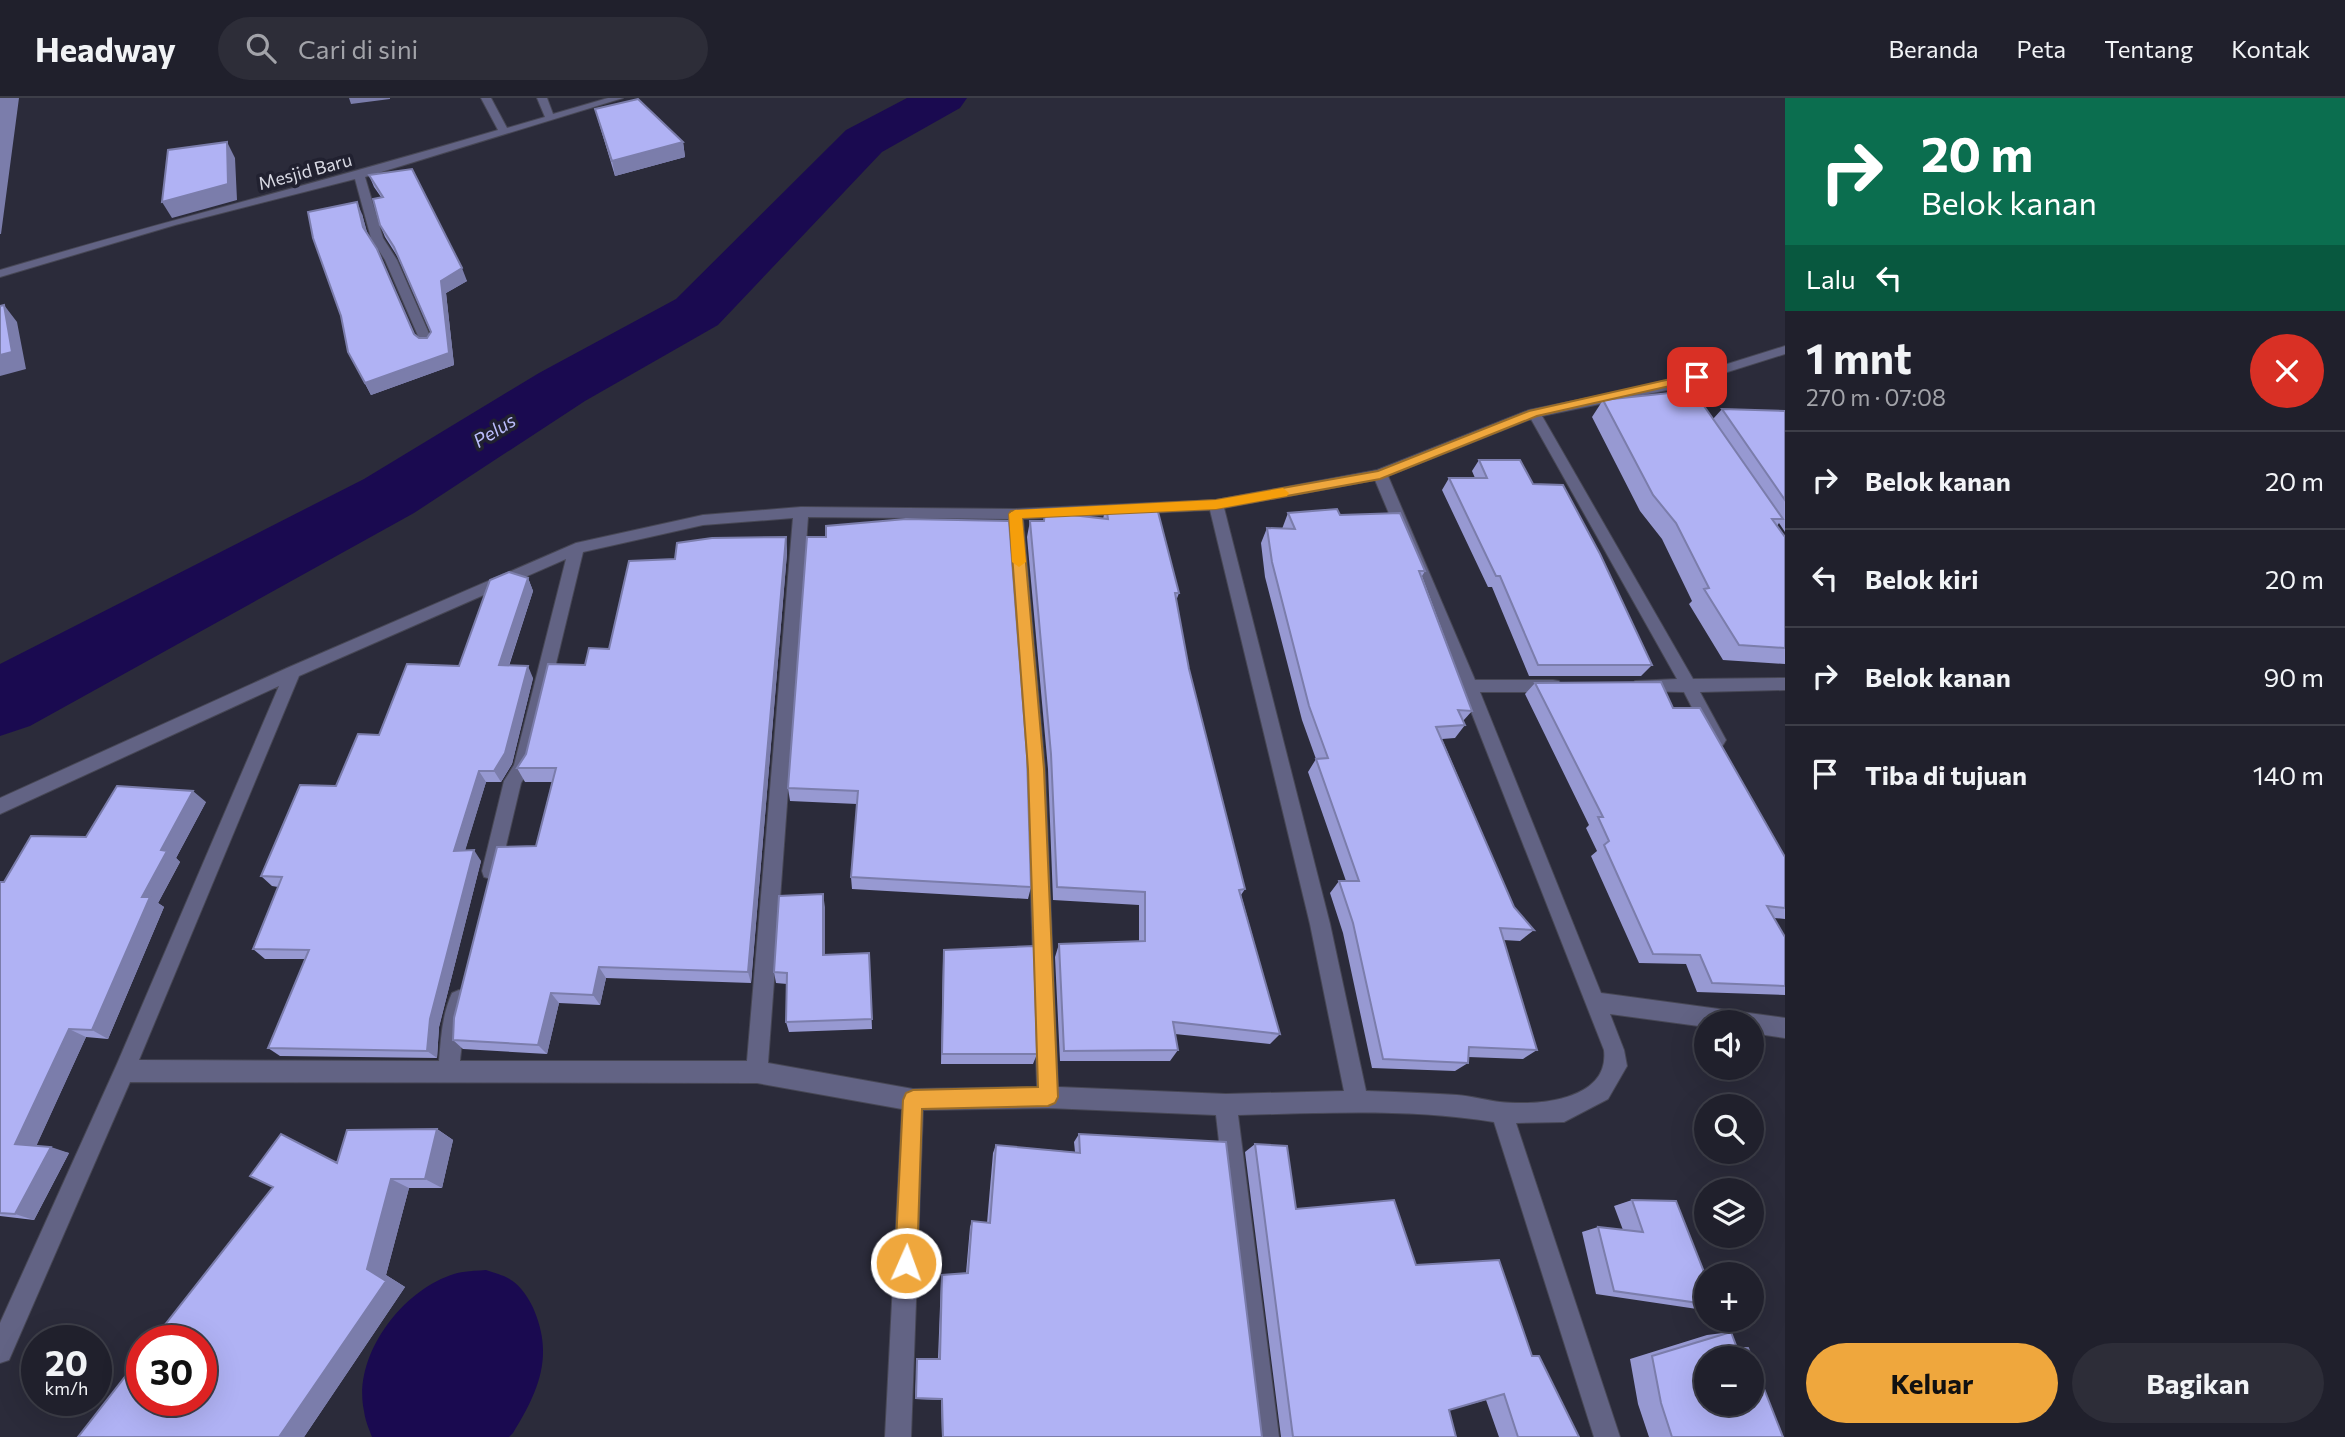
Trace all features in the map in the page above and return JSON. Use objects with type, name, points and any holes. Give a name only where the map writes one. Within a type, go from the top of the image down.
[{"type":"street","points":[[486,98],[504,132]]},
{"type":"street","points":[[542,98],[550,118]]},
{"type":"street","name":"Mesjid Baru","points":[[0,274],[172,223],[359,175],[618,98]]},
{"type":"street","points":[[359,175],[377,238],[391,260],[428,345]]},
{"type":"street","points":[[0,806],[293,672],[576,548],[703,520],[801,512],[1015,514],[1216,505],[1380,474],[1534,413],[1675,384],[1785,350]]},
{"type":"street","points":[[1675,384],[1714,441]]},
{"type":"street","points":[[1534,413],[1689,686],[1727,760]]},
{"type":"street","points":[[124,1071],[757,1072],[913,1100],[1048,1097],[1226,1105],[1357,1101],[1461,1106],[1502,1113],[1564,1111],[1600,1091],[1616,1066],[1614,1050],[1469,686],[1380,474]]},
{"type":"street","points":[[1216,505],[1320,924],[1357,1101]]},
{"type":"street","points":[[757,1072],[801,512]]},
{"type":"street","points":[[1015,514],[1036,769],[1048,1097]]},
{"type":"street","points":[[487,888],[513,781],[522,767],[576,548]]},
{"type":"street","points":[[0,1351],[124,1071],[293,672]]},
{"type":"street","points":[[1620,686],[1785,684]]},
{"type":"street","points":[[1469,686],[1566,686]]},
{"type":"street","points":[[449,1072],[452,1028],[465,978]]},
{"type":"street","points":[[1597,1002],[1694,1015]]},
{"type":"street","points":[[1764,1025],[1785,1028]]},
{"type":"street","points":[[898,1437],[913,1100]]},
{"type":"street","points":[[1226,1105],[1266,1437]]},
{"type":"street","points":[[1502,1113],[1607,1437]]},
{"type":"shaded area","points":[[486,1270],[508,1278],[525,1294],[534,1310],[543,1343],[543,1359],[536,1388],[513,1433],[509,1437],[372,1437],[367,1424],[362,1390],[373,1348],[385,1328],[416,1294],[435,1282],[458,1273]]},
{"type":"building","points":[[638,99],[683,142],[612,161],[595,109]]},
{"type":"building","points":[[227,142],[228,184],[162,202],[168,150]]},
{"type":"building","points":[[412,169],[462,268],[441,281],[449,353],[365,383],[348,352],[341,316],[313,238],[308,212],[357,202],[363,227],[377,249],[414,334],[419,338],[427,338],[431,332],[394,247],[380,225],[373,199],[383,197],[369,175]]},
{"type":"building","points":[[4,305],[12,352],[0,355],[0,306]]},
{"type":"building","points":[[1679,392],[1688,406],[1704,406],[1783,519],[1772,519],[1785,537],[1785,648],[1739,645],[1704,589],[1709,588],[1676,523],[1653,495],[1603,400]]},
{"type":"building","points":[[1722,409],[1785,411],[1785,500]]},
{"type":"building","points":[[1479,460],[1520,460],[1533,484],[1563,485],[1600,554],[1652,665],[1538,665],[1500,576],[1496,576],[1449,478],[1487,478]]},
{"type":"building","points":[[1106,506],[1157,508],[1179,593],[1175,593],[1189,669],[1245,889],[1239,890],[1280,1034],[1173,1022],[1178,1050],[1064,1051],[1059,944],[1145,941],[1145,892],[1057,887],[1051,754],[1030,521],[1044,521],[1045,512],[1108,519]]},
{"type":"building","points":[[1337,509],[1340,515],[1400,513],[1425,571],[1419,571],[1472,711],[1458,710],[1465,725],[1436,727],[1514,907],[1534,930],[1500,928],[1537,1050],[1469,1047],[1468,1063],[1383,1059],[1353,923],[1339,881],[1359,881],[1316,759],[1328,758],[1309,706],[1272,562],[1267,528],[1295,529],[1288,513]]},
{"type":"building","points":[[906,519],[1009,521],[1027,755],[1031,887],[851,877],[858,791],[788,788],[807,537],[826,537],[826,526]]},
{"type":"building","points":[[786,537],[748,972],[599,967],[593,995],[551,993],[538,1045],[453,1040],[454,1018],[497,847],[536,846],[556,768],[517,768],[526,754],[548,664],[585,665],[589,648],[609,649],[629,561],[675,559],[677,543],[712,538]]},
{"type":"building","points":[[509,572],[528,578],[499,665],[528,666],[505,753],[494,771],[479,771],[454,851],[474,850],[430,1019],[427,1051],[268,1048],[309,950],[253,949],[282,877],[261,876],[300,785],[336,786],[358,734],[379,735],[407,664],[459,666],[490,580]]},
{"type":"building","points":[[1661,682],[1673,708],[1700,708],[1785,857],[1785,908],[1767,906],[1785,937],[1785,986],[1712,983],[1700,955],[1653,954],[1604,845],[1609,841],[1598,817],[1603,817],[1535,683]]},
{"type":"building","points":[[117,786],[193,791],[161,850],[167,851],[142,897],[150,897],[92,1030],[69,1029],[15,1144],[51,1147],[15,1214],[0,1213],[0,882],[4,882],[31,836],[86,837]]},
{"type":"building","points":[[823,894],[823,955],[869,953],[872,1019],[786,1022],[787,973],[774,972],[779,896]]},
{"type":"building","points":[[1034,946],[1037,1054],[942,1054],[944,950]]},
{"type":"building","points":[[437,1129],[425,1179],[391,1179],[367,1269],[386,1281],[279,1437],[78,1437],[94,1416],[112,1416],[112,1393],[126,1376],[126,1416],[217,1416],[217,1325],[165,1325],[273,1187],[250,1176],[281,1134],[337,1163],[347,1130]]},
{"type":"building","points":[[1079,1134],[1226,1142],[1262,1437],[943,1437],[942,1399],[916,1398],[917,1359],[940,1359],[942,1275],[968,1273],[972,1221],[990,1223],[996,1145],[1080,1153]]},
{"type":"building","points":[[1255,1144],[1287,1146],[1296,1209],[1394,1200],[1416,1265],[1499,1260],[1532,1356],[1539,1356],[1579,1437],[1518,1437],[1504,1394],[1449,1410],[1456,1437],[1293,1437]]},
{"type":"building","points":[[1632,1200],[1676,1201],[1700,1262],[1694,1262],[1694,1302],[1614,1291],[1598,1227],[1643,1232]]},
{"type":"building","points":[[1731,1332],[1736,1346],[1694,1346],[1694,1416],[1764,1416],[1764,1389],[1783,1437],[1672,1437],[1661,1403],[1652,1356]]},
{"type":"waterway","name":"Pelus","points":[[0,703],[389,496],[562,387],[697,312],[864,141],[943,98]]},
{"type":"slow traffic","points":[[1019,562],[1015,514],[1216,505],[1283,493]]},
{"type":"route","points":[[906,1263],[913,1100],[1048,1097],[1036,769],[1015,514],[1216,505],[1380,474],[1534,413],[1697,377]]}]
